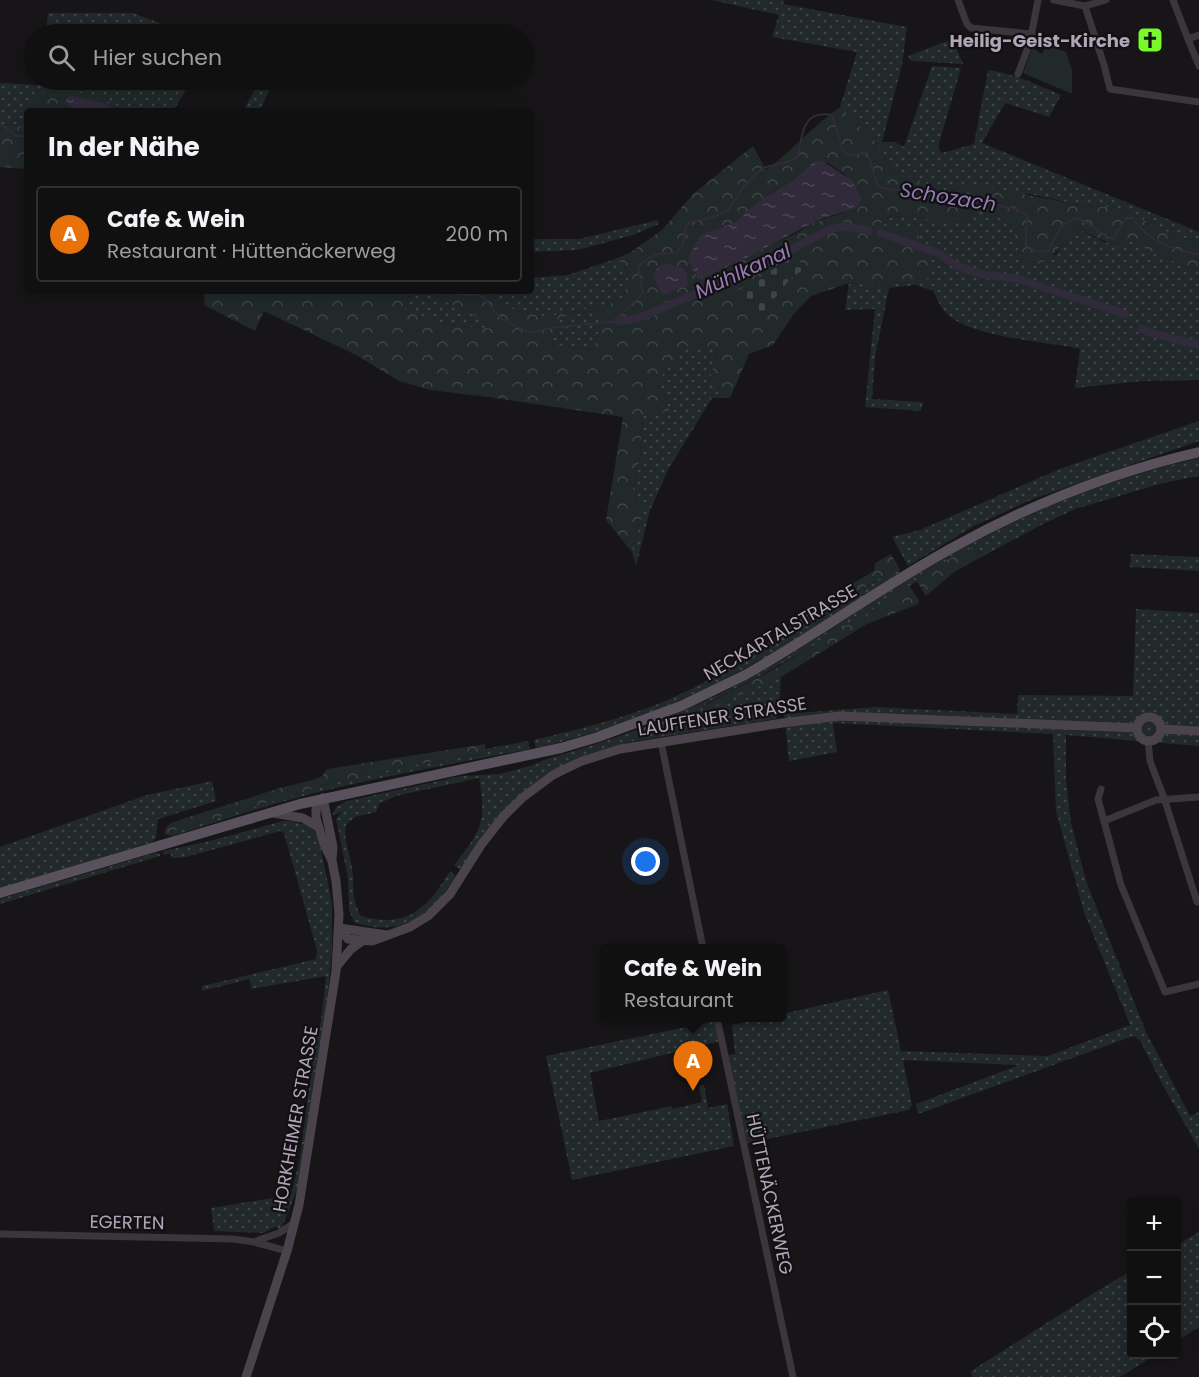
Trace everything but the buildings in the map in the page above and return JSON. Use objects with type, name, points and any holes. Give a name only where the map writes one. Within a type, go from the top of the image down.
[{"type":"main road","name":"NECKARTALSTRASSE","points":[[0,893],[323,798],[524,756],[598,737],[681,706],[745,675],[950,549],[1010,517],[1104,480],[1199,452]]},
{"type":"street","points":[[958,0],[967,24],[971,28],[1032,34]]},
{"type":"street","points":[[1018,74],[1032,34],[1038,0]]},
{"type":"street","points":[[1054,0],[1085,6],[1106,0]]},
{"type":"street","points":[[1173,0],[1199,66]]},
{"type":"street","points":[[1085,6],[1110,89],[1199,102]]},
{"type":"street","points":[[1188,39],[1199,35]]},
{"type":"street","name":"LAUFFENER STRASSE","points":[[362,941],[372,941],[420,922],[442,903],[503,817],[522,798],[553,775],[600,754],[661,742],[840,716],[1137,728],[1141,720],[1149,717],[1157,721],[1161,729],[1199,730]]},
{"type":"street","points":[[1137,728],[1140,737],[1148,741],[1157,738],[1161,729]]},
{"type":"street","points":[[1148,741],[1150,762],[1164,798],[1197,902],[1199,902]]},
{"type":"street","points":[[661,742],[702,944]]},
{"type":"street","points":[[1101,789],[1098,799],[1113,862],[1164,992],[1199,984]]},
{"type":"street","points":[[1104,820],[1164,798],[1199,797]]},
{"type":"street","points":[[318,827],[316,811],[323,798]]},
{"type":"street","name":"HORKHEIMER STRASSE","points":[[246,1377],[287,1251],[305,1177],[336,968],[339,928],[338,901],[332,861],[333,847],[323,798]]},
{"type":"street","points":[[270,813],[303,818],[318,827]]},
{"type":"street","name":"HORKHEIMER STRASSE","points":[[318,827],[332,861]]},
{"type":"street","points":[[339,928],[388,935]]},
{"type":"street","points":[[339,928],[348,939],[362,941]]},
{"type":"street","points":[[336,968],[351,949],[362,941]]},
{"type":"street","name":"HÜTTENÄCKERWEG","points":[[718,1022],[793,1377]]},
{"type":"street","name":"EGERTEN","points":[[254,1242],[279,1233],[294,1223]]},
{"type":"street","name":"EGERTEN","points":[[0,1234],[233,1239],[287,1251]]},
{"type":"green space","points":[[712,0],[784,0],[783,4],[907,27],[902,65],[882,142],[895,142],[904,147],[932,66],[961,68],[938,147],[942,153],[974,144],[988,70],[1034,83],[1061,95],[1049,117],[1005,103],[982,143],[1199,232],[1199,242],[1174,235],[1119,208],[1080,205],[1030,194],[940,194],[930,184],[893,171],[877,143],[840,107],[857,52],[772,37],[779,15]]},
{"type":"green space","points":[[48,13],[133,13],[162,24],[47,24]]},
{"type":"green space","points":[[952,39],[963,64],[911,61],[908,56]]},
{"type":"green space","points":[[1047,45],[1066,52],[1072,70],[1072,94],[1023,73],[1032,48],[1042,54]]},
{"type":"green space","points":[[0,83],[24,84],[24,90],[186,90],[175,108],[118,108],[117,106],[31,103],[31,108],[24,108],[24,127],[0,124]]},
{"type":"green space","points":[[48,90],[91,94],[118,108],[101,108],[65,102],[72,108],[31,108],[31,103]]},
{"type":"green space","points":[[255,90],[270,90],[261,108],[245,108]]},
{"type":"green space","points":[[840,107],[877,143],[893,171],[930,184],[940,194],[965,183],[1080,205],[1119,208],[1174,235],[1199,242],[1199,269],[1187,267],[1144,248],[1132,235],[1120,248],[1076,228],[1053,255],[1032,265],[1019,256],[1016,236],[1010,225],[982,208],[973,210],[967,218],[960,222],[891,216],[878,225],[915,229],[928,253],[930,265],[927,281],[892,282],[889,287],[849,283],[811,296],[793,315],[773,345],[749,354],[730,398],[710,379],[718,348],[681,349],[677,369],[668,366],[657,385],[667,399],[669,411],[643,416],[640,458],[632,492],[643,513],[632,552],[606,520],[623,417],[430,390],[399,381],[358,356],[264,311],[255,331],[204,305],[205,294],[421,294],[401,298],[407,312],[448,325],[497,329],[465,310],[428,294],[490,294],[503,305],[520,312],[547,317],[605,305],[622,299],[626,287],[628,273],[618,258],[631,252],[662,230],[693,194],[753,146],[766,170]],"holes":[[[814,162],[828,163],[846,175],[857,208],[813,223],[751,254],[723,271],[701,234],[734,223]],[[604,309],[594,349],[552,345],[559,317]]]},
{"type":"green space","points":[[0,124],[24,127],[24,169],[0,167]]},
{"type":"green space","points":[[982,208],[1010,225],[1016,236],[1019,256],[1056,255],[1066,236],[1076,228],[1106,243],[1132,234],[1144,248],[1187,267],[1199,269],[1199,380],[1142,381],[1075,388],[1080,349],[1011,338],[975,329],[948,315],[933,291],[916,285],[889,288],[875,357],[872,399],[923,402],[921,411],[865,407],[875,309],[845,310],[849,283],[889,287],[892,282],[913,283],[877,225],[892,216],[960,222],[967,218],[973,210]]},
{"type":"green space","points":[[658,220],[659,224],[633,235],[578,250],[534,252],[534,239],[579,239]]},
{"type":"green space","points":[[794,257],[807,267],[790,279],[758,319],[732,294]]},
{"type":"green space","points":[[618,258],[628,273],[628,278],[622,299],[605,305],[547,317],[520,312],[503,305],[490,294],[534,294],[534,278],[568,275]]},
{"type":"green space","points":[[428,294],[465,310],[499,329],[448,325],[406,312],[400,299]]},
{"type":"green space","points":[[604,309],[594,349],[552,345],[558,317]]},
{"type":"green space","points":[[617,310],[681,349],[718,347],[710,379],[730,398],[712,398],[669,468],[650,510],[636,566],[632,552],[643,513],[632,492],[640,458],[643,416],[667,399],[657,385]]},
{"type":"green space","points":[[1199,421],[1199,441],[1033,499],[974,526],[908,566],[892,537],[920,530],[1062,468]]},
{"type":"green space","points":[[1199,458],[1199,476],[1163,483],[1075,509],[976,560],[980,550],[976,546],[831,636],[700,707],[781,677],[779,714],[775,719],[629,742],[579,757],[542,778],[515,798],[461,870],[454,865],[476,834],[482,816],[479,778],[396,796],[380,803],[376,812],[355,817],[346,825],[345,836],[352,868],[354,897],[361,916],[391,920],[414,913],[433,896],[450,871],[456,876],[436,902],[413,920],[386,927],[371,927],[354,922],[349,910],[348,878],[336,819],[342,811],[332,816],[336,807],[347,801],[461,776],[500,774],[647,726],[745,681],[926,569],[991,533],[1093,489]]},
{"type":"green space","points":[[976,546],[980,549],[976,560],[954,572],[926,596],[916,580],[942,563]]},
{"type":"green space","points":[[891,554],[898,566],[828,612],[822,603],[874,571],[875,563]]},
{"type":"green space","points":[[1131,554],[1199,557],[1199,571],[1130,567]]},
{"type":"green space","points":[[898,566],[901,572],[791,643],[727,678],[648,714],[592,733],[536,748],[534,740],[634,713],[691,689],[742,660],[822,603],[829,612]]},
{"type":"green space","points":[[909,585],[919,601],[918,604],[867,624],[781,677],[698,713],[694,711],[778,667]]},
{"type":"green space","points":[[1136,609],[1199,613],[1199,746],[1066,735],[1066,780],[1071,823],[1086,881],[1146,1032],[1190,1116],[1199,1112],[1199,1149],[1140,1040],[1133,1036],[918,1114],[916,1104],[1019,1065],[903,1060],[912,1105],[909,1110],[747,1143],[727,1055],[735,1054],[732,1025],[746,1022],[786,1022],[786,1013],[888,990],[901,1051],[1048,1056],[1130,1025],[1084,912],[1056,811],[1053,734],[833,723],[837,752],[789,761],[784,714],[875,707],[1017,714],[1018,695],[1133,696]]},
{"type":"green space","points":[[528,741],[530,749],[329,790],[172,836],[171,832],[339,781],[402,767],[480,754],[485,749]]},
{"type":"green space","points":[[485,744],[485,749],[480,754],[402,767],[339,781],[171,832],[172,836],[164,832],[173,822],[316,779],[322,776],[327,769]]},
{"type":"green space","points":[[212,781],[216,801],[158,819],[156,838],[152,842],[0,889],[0,847],[147,795]]},
{"type":"green space","points":[[283,821],[302,824],[303,822],[313,829],[319,840],[332,903],[332,953],[325,1018],[298,1187],[283,1225],[279,1229],[276,1226],[264,1233],[214,1231],[211,1208],[291,1195],[300,1158],[326,976],[251,989],[250,979],[202,991],[202,986],[316,959],[317,950],[284,833],[280,831],[186,857],[172,858],[170,853],[164,855],[163,851]]},
{"type":"green space","points":[[159,853],[160,856],[0,904],[0,899]]},
{"type":"green space","points":[[716,1022],[720,1041],[590,1073],[599,1121],[702,1102],[699,1086],[704,1085],[708,1108],[727,1104],[734,1146],[572,1180],[546,1056]]},
{"type":"green space","points":[[1199,1232],[1199,1327],[1181,1338],[1181,1251],[1181,1243]]},
{"type":"green space","points":[[1127,1273],[1127,1359],[1149,1359],[1120,1377],[972,1377],[971,1371]]},
{"type":"water","points":[[69,95],[105,104],[110,108],[72,108],[65,102]]},
{"type":"water","points":[[821,160],[853,181],[862,199],[857,208],[829,216],[742,260],[698,279],[688,259],[701,234],[734,223],[760,200],[793,180],[814,162]]},
{"type":"water","points":[[669,264],[682,267],[687,274],[688,285],[661,294],[653,275],[660,265]]},
{"type":"waterway","name":"Schozach","points":[[477,294],[485,299],[500,318],[530,333],[551,328],[618,321],[623,312],[643,292],[638,267],[655,255],[676,253],[683,244],[686,226],[690,222],[728,211],[744,186],[763,168],[798,157],[805,126],[809,120],[822,114],[832,115],[843,151],[850,155],[867,153],[878,187],[926,191],[1016,209],[1027,216],[1026,245],[1037,252],[1048,251],[1062,226],[1075,218],[1086,222],[1113,239],[1126,218],[1132,218],[1147,234],[1161,244],[1199,255]]},
{"type":"waterway","name":"Schozach","points":[[0,123],[16,136],[24,136]]},
{"type":"waterway","name":"Mühlkanal","points":[[618,321],[636,319],[752,270],[829,230],[845,226],[869,231]]},
{"type":"waterway","name":"Mühlkanal","points":[[880,233],[938,253],[956,265],[984,275],[1015,278],[1125,314]]},
{"type":"waterway","name":"Schozach","points":[[460,294],[477,294]]},
{"type":"waterway","name":"Mühlkanal","points":[[1142,329],[1199,345]]},
{"type":"place","name":"Heilig-Geist-Kirche","points":[[1150,40]]},
{"type":"place","name":"Cafe & Wein","points":[[693,1091]]}]
